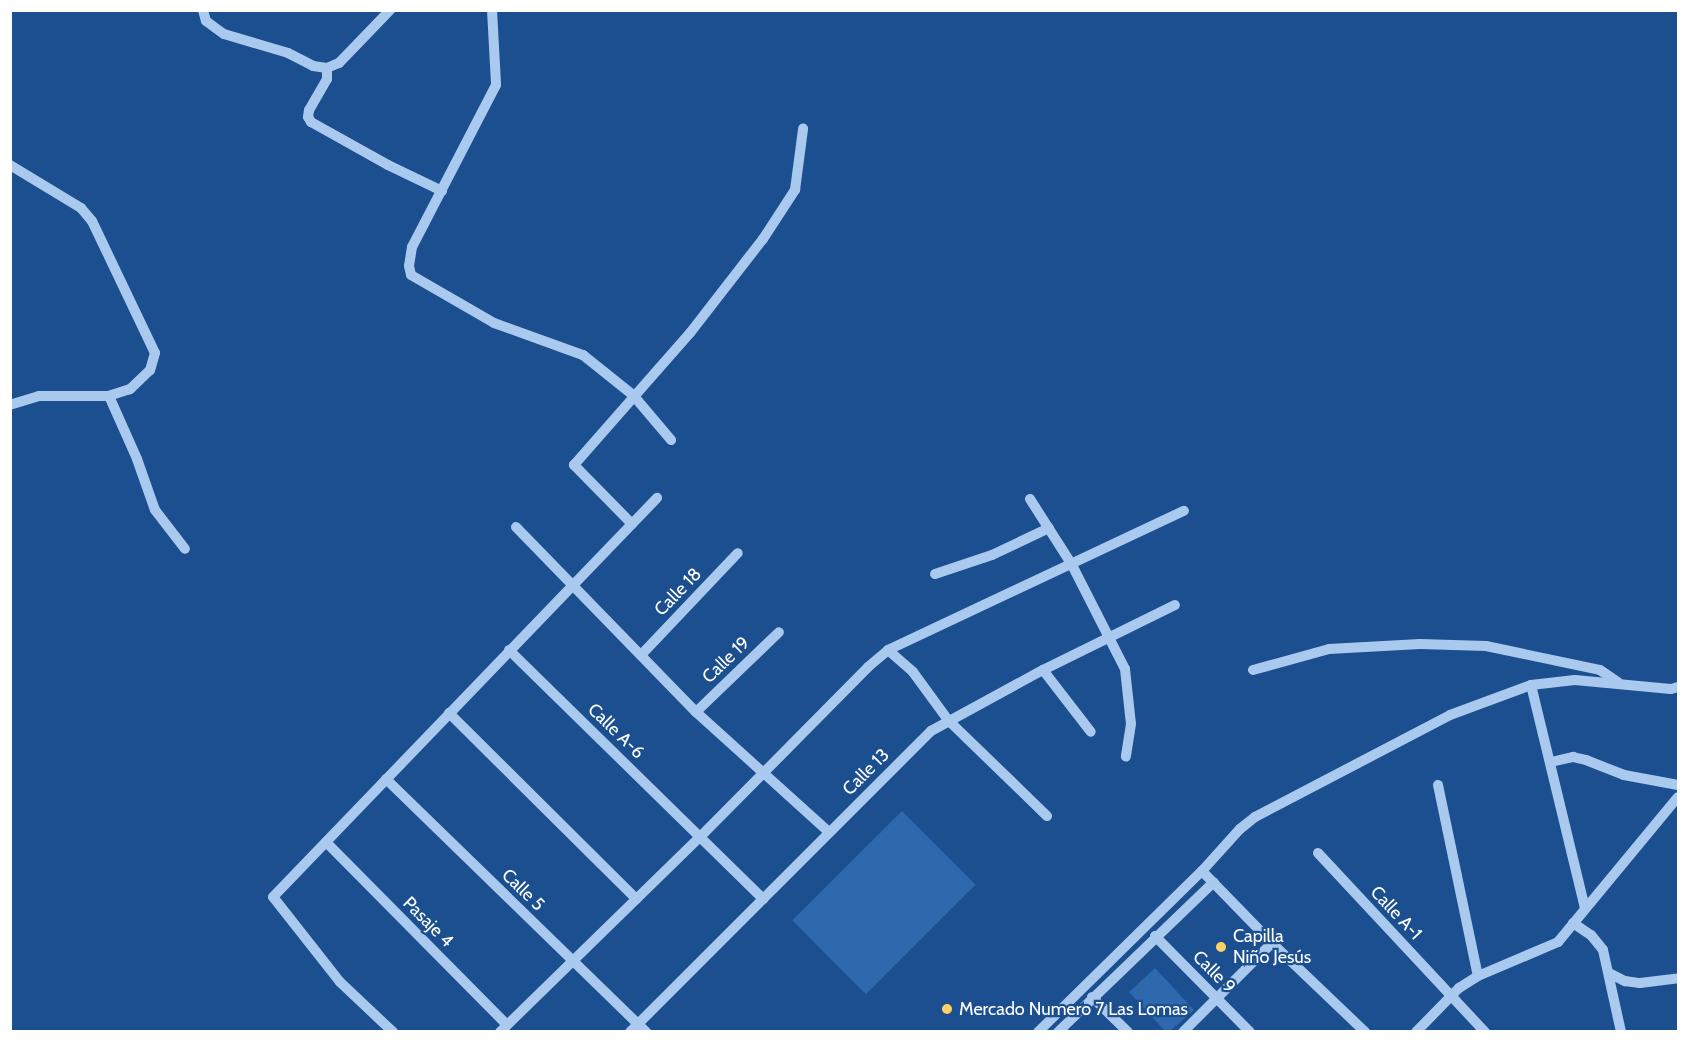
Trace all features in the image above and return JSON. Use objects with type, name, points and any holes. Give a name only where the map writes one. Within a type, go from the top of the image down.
[{"type":"street","points":[[203,10],[206,21],[224,34],[288,53],[313,66],[327,68],[339,63],[390,10]]},
{"type":"street","points":[[492,10],[496,85],[412,247],[409,266],[411,275],[494,323],[583,355],[633,395],[671,440]]},
{"type":"street","points":[[327,68],[327,79],[309,110],[308,117],[311,122],[388,165],[442,191]]},
{"type":"street","points":[[632,524],[574,465],[697,324],[763,239],[795,190],[803,129]]},
{"type":"street","points":[[10,165],[81,208],[92,221],[150,338],[155,353],[150,370],[130,389],[108,396],[39,396],[10,405]]},
{"type":"street","points":[[108,396],[137,459],[155,510],[185,549]]},
{"type":"street","points":[[393,1032],[340,982],[273,897],[508,650],[657,498]]},
{"type":"street","points":[[1030,499],[1112,638],[1125,669],[1131,724],[1126,756]]},
{"type":"street","points":[[504,1028],[701,836],[868,667],[888,651],[1184,511]]},
{"type":"street","points":[[516,527],[696,712],[762,774],[829,832]]},
{"type":"street","points":[[934,574],[992,555],[1049,528]]},
{"type":"street","name":"Calle 18","points":[[642,654],[738,553]]},
{"type":"street","name":"Calle 13","points":[[638,1029],[763,899],[932,730],[1043,670],[1175,605]]},
{"type":"street","name":"Calle 19","points":[[696,712],[779,632]]},
{"type":"street","points":[[1253,670],[1329,649],[1420,644],[1486,646],[1600,670],[1621,683]]},
{"type":"street","name":"Calle A-6","points":[[508,650],[763,899]]},
{"type":"street","points":[[888,651],[913,672],[948,720],[1047,816]]},
{"type":"street","points":[[1043,670],[1091,732]]},
{"type":"street","points":[[1038,1032],[1202,871],[1240,829],[1255,817],[1450,715],[1531,685],[1575,680],[1671,689],[1678,687]]},
{"type":"street","points":[[1531,685],[1585,908]]},
{"type":"street","points":[[449,713],[636,899]]},
{"type":"street","points":[[1551,762],[1573,758],[1587,760],[1624,775],[1678,785]]},
{"type":"street","name":"Calle 5","points":[[386,779],[638,1029]]},
{"type":"street","points":[[1438,785],[1478,976]]},
{"type":"street","points":[[1416,1032],[1451,996],[1478,976],[1558,942],[1678,797]]},
{"type":"street","name":"Pasaje 4","points":[[326,842],[504,1028]]},
{"type":"street","name":"Calle A-1","points":[[1318,853],[1485,1032]]},
{"type":"street","points":[[1202,871],[1272,943],[1365,1032]]},
{"type":"street","points":[[1058,1032],[1155,936],[1214,882]]},
{"type":"street","points":[[1573,923],[1591,935],[1603,950],[1610,973],[1621,1032]]},
{"type":"street","name":"Calle 9","points":[[1155,936],[1250,1032]]},
{"type":"street","points":[[1183,1032],[1272,943]]},
{"type":"street","points":[[1610,973],[1625,981],[1640,983],[1678,978]]},
{"type":"street","points":[[1092,997],[1128,1032]]},
{"type":"shaded area","points":[[902,811],[976,885],[866,994],[792,921]]},
{"type":"shaded area","points":[[1155,968],[1194,1010],[1170,1031],[1165,1031],[1129,992]]},
{"type":"place","name":"Capilla Niño Jesús","points":[[1221,947]]},
{"type":"place","name":"Mercado Numero 7 Las Lomas","points":[[947,1009]]}]
